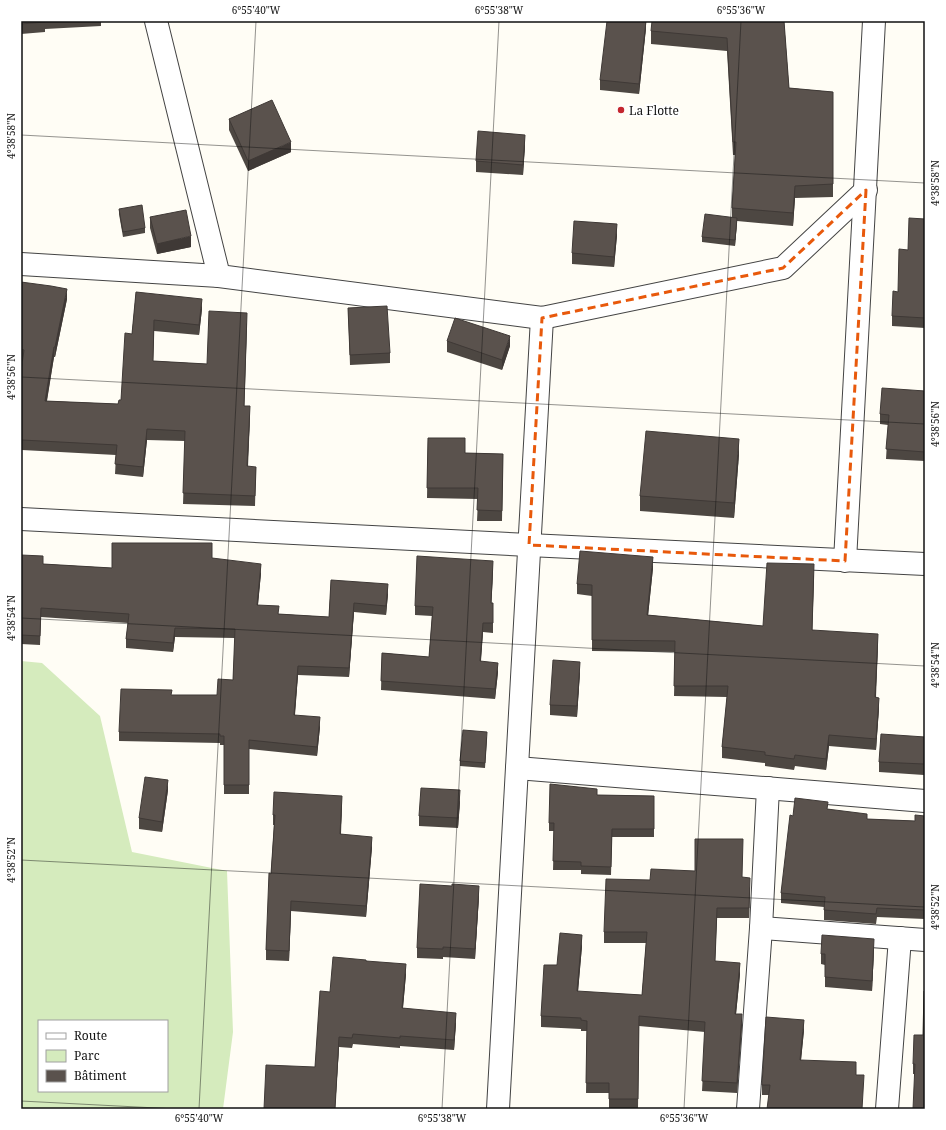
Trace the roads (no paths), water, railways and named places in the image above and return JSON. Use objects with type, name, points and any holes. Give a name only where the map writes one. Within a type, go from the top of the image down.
[{"type":"street","points":[[156,21],[220,276]]},
{"type":"street","points":[[845,561],[874,21]]},
{"type":"street","points":[[21,264],[220,276],[542,318],[783,268],[866,190]]},
{"type":"street","points":[[498,1109],[542,318]]},
{"type":"street","points":[[21,519],[925,564]]},
{"type":"street","points":[[517,768],[925,801]]},
{"type":"street","points":[[748,1109],[761,928],[768,788]]},
{"type":"street","points":[[761,928],[925,940]]},
{"type":"street","points":[[887,1109],[900,938]]},
{"type":"place","name":"La Flotte","points":[[621,110]]}]
